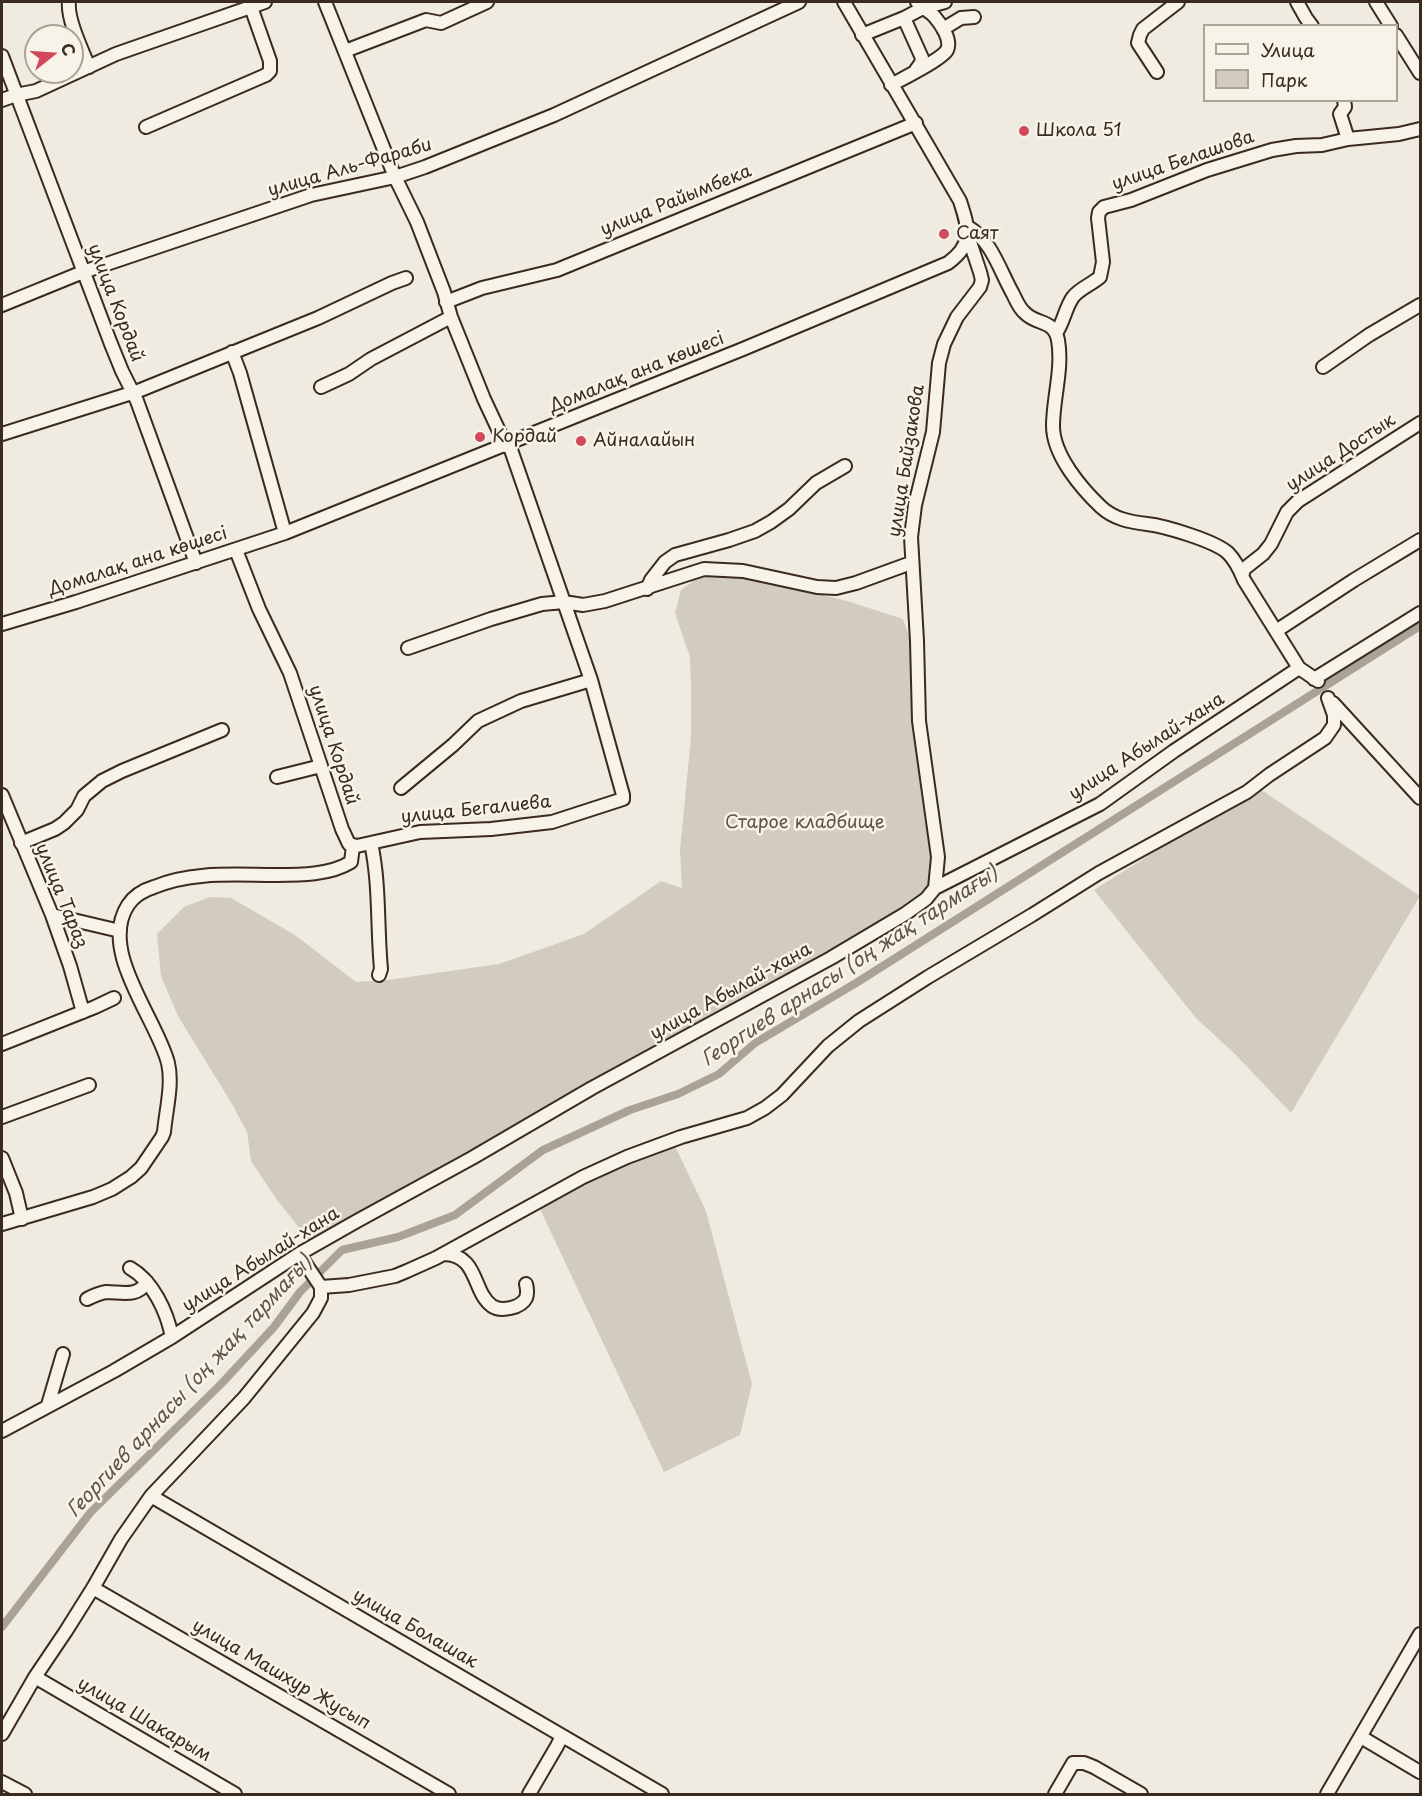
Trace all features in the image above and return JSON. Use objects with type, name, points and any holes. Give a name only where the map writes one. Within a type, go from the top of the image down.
[{"type":"street","points":[[69,2],[69,14],[89,66]]},
{"type":"street","points":[[2,100],[36,91],[102,59],[265,2]]},
{"type":"street","name":"улица Бегалиева","points":[[325,2],[394,177],[417,222],[444,292],[451,317],[484,399],[508,445],[591,680],[623,795],[620,800],[541,824],[420,832],[351,845]]},
{"type":"street","points":[[345,51],[426,20],[441,23],[487,2]]},
{"type":"street","name":"улица Аль-Фараби","points":[[2,305],[83,272],[311,195],[357,183],[394,177],[425,167],[554,115],[799,2]]},
{"type":"street","name":"улица Байзакова","points":[[844,2],[960,201],[982,280],[980,287],[957,317],[944,344],[939,363],[933,432],[910,537],[917,641],[919,722],[938,857],[935,888]]},
{"type":"street","points":[[862,35],[904,18],[920,5],[945,2]]},
{"type":"street","points":[[1157,72],[1138,43],[1140,35],[1143,29],[1179,2]]},
{"type":"street","points":[[1297,2],[1310,24]]},
{"type":"street","points":[[1376,2],[1389,24]]},
{"type":"street","points":[[891,85],[938,59],[947,50],[948,43],[943,29],[934,15],[920,5]]},
{"type":"street","points":[[146,128],[266,75],[270,71],[270,61],[251,7]]},
{"type":"street","points":[[943,29],[961,18],[974,17]]},
{"type":"street","points":[[904,18],[921,54],[921,63],[916,70]]},
{"type":"street","points":[[1398,38],[1420,73]]},
{"type":"street","name":"улица Кордай","points":[[2,56],[83,272],[122,371],[133,392],[196,563]]},
{"type":"street","points":[[1344,102],[1345,107],[1340,114],[1348,139]]},
{"type":"street","name":"улица Райымбека","points":[[446,302],[482,288],[557,270],[916,123]]},
{"type":"street","name":"улица Белашова","points":[[1056,333],[1070,300],[1076,293],[1100,277],[1103,262],[1098,218],[1101,209],[1131,200],[1207,170],[1272,150],[1322,145],[1420,129]]},
{"type":"street","points":[[968,231],[979,234],[990,249],[1025,314],[1046,322],[1056,333],[1059,371],[1053,427],[1056,444],[1059,454],[1073,476],[1100,507],[1136,524],[1162,527],[1219,547],[1229,554],[1243,573],[1243,578],[1299,668],[1316,680],[1420,613]]},
{"type":"street","name":"улица Байзакова","points":[[964,249],[968,231]]},
{"type":"street","name":"Домалақ ана көшесі","points":[[2,624],[285,533],[508,445],[916,277],[948,263],[959,256],[964,249]]},
{"type":"street","points":[[2,434],[147,388],[318,318],[406,278]]},
{"type":"street","points":[[1323,368],[1369,335],[1420,304]]},
{"type":"street","points":[[321,387],[349,374],[371,359],[451,317]]},
{"type":"street","points":[[232,352],[285,533]]},
{"type":"street","name":"улица Достык","points":[[1243,573],[1271,544],[1287,512],[1298,501],[1333,473],[1420,423]]},
{"type":"street","points":[[647,589],[665,562],[675,555],[755,531],[789,509],[816,483],[845,466]]},
{"type":"street","points":[[1276,631],[1420,540]]},
{"type":"street","name":"улица Кордай","points":[[236,550],[259,609],[290,673],[338,819],[345,838],[351,845]]},
{"type":"street","name":"улица Байзакова","points":[[564,602],[583,605],[605,601],[647,589],[690,572],[721,568],[817,587],[836,588],[856,584],[911,562]]},
{"type":"street","points":[[408,648],[501,616],[542,604],[564,602]]},
{"type":"street","name":"улица Абылай-хана","points":[[2,1431],[172,1338],[299,1254],[592,1088],[831,958],[905,914],[926,899],[935,888],[1100,804],[1174,751],[1299,668]]},
{"type":"street","name":"улица Бегалиева","points":[[401,788],[478,721],[520,701],[591,680]]},
{"type":"street","points":[[317,1280],[349,1285],[395,1276],[444,1254],[580,1179],[636,1153],[747,1118],[765,1108],[782,1095],[828,1046],[859,1021],[1099,873],[1247,792],[1325,738],[1334,725],[1334,715],[1328,698],[1420,798]]},
{"type":"street","points":[[21,843],[56,829],[64,823],[77,810],[84,796],[102,781],[222,730]]},
{"type":"street","points":[[277,777],[321,765]]},
{"type":"street","name":"улица Тараз","points":[[2,795],[52,915],[83,1012]]},
{"type":"street","points":[[371,843],[379,925],[380,975]]},
{"type":"street","points":[[2,1224],[93,1197],[131,1178],[146,1162],[164,1132],[168,1065],[146,1011],[130,981],[123,955],[120,931],[127,906],[133,898],[149,888],[184,878],[318,873],[350,864],[353,854],[351,845]]},
{"type":"street","points":[[52,915],[120,931]]},
{"type":"street","points":[[2,1044],[114,998]]},
{"type":"street","points":[[2,1117],[89,1085]]},
{"type":"street","points":[[2,1158],[16,1192],[22,1219]]},
{"type":"street","points":[[2,1734],[121,1539],[151,1496],[251,1389],[313,1313],[321,1298],[317,1280],[299,1254]]},
{"type":"street","points":[[444,1254],[457,1256],[464,1260],[486,1299],[499,1309],[522,1302],[528,1292],[526,1284]]},
{"type":"street","name":"улица Абылай-хана","points":[[130,1268],[138,1272],[147,1282],[164,1312],[172,1338]]},
{"type":"street","points":[[87,1299],[104,1292],[128,1294],[140,1290],[147,1282]]},
{"type":"street","points":[[48,1406],[63,1354]]},
{"type":"street","name":"улица Болашак","points":[[151,1496],[662,1794]]},
{"type":"street","name":"улица Машхур Жусып","points":[[93,1588],[449,1794]]},
{"type":"street","points":[[1327,1794],[1420,1634]]},
{"type":"street","name":"улица Шакарым","points":[[35,1677],[235,1794]]},
{"type":"street","points":[[529,1794],[562,1736]]},
{"type":"street","points":[[1361,1737],[1420,1772]]},
{"type":"street","points":[[1056,1794],[1074,1763],[1084,1763],[1141,1794]]},
{"type":"street","points":[[2,1782],[24,1794]]},
{"type":"green space","name":"Старое кладбище","points":[[703,574],[753,577],[847,601],[903,619],[913,647],[932,860],[931,882],[920,896],[817,961],[309,1240],[277,1200],[251,1161],[247,1132],[178,1016],[161,976],[157,934],[184,907],[210,897],[231,898],[295,935],[356,982],[388,980],[499,964],[584,934],[661,881],[682,888],[680,850],[691,737],[691,683],[690,657],[675,613],[681,590]]},
{"type":"green space","points":[[1257,787],[1420,896],[1291,1113],[1235,1054],[1196,1018],[1094,890]]},
{"type":"green space","points":[[674,1144],[706,1211],[752,1384],[740,1435],[664,1472],[539,1207],[581,1185]]},
{"type":"waterway","name":"Георгиев арнасы (оң жақ тармағы)","points":[[2,1627],[90,1513],[222,1383],[274,1327],[300,1292],[342,1250],[398,1237],[455,1215],[543,1150],[630,1110],[678,1094],[719,1074],[755,1043],[856,983],[1420,626]]},
{"type":"place","name":"Школа 51","points":[[1024,131]]},
{"type":"place","name":"Саят","points":[[944,234]]},
{"type":"place","name":"Кордай","points":[[480,437]]},
{"type":"place","name":"Айналайын","points":[[581,441]]}]
